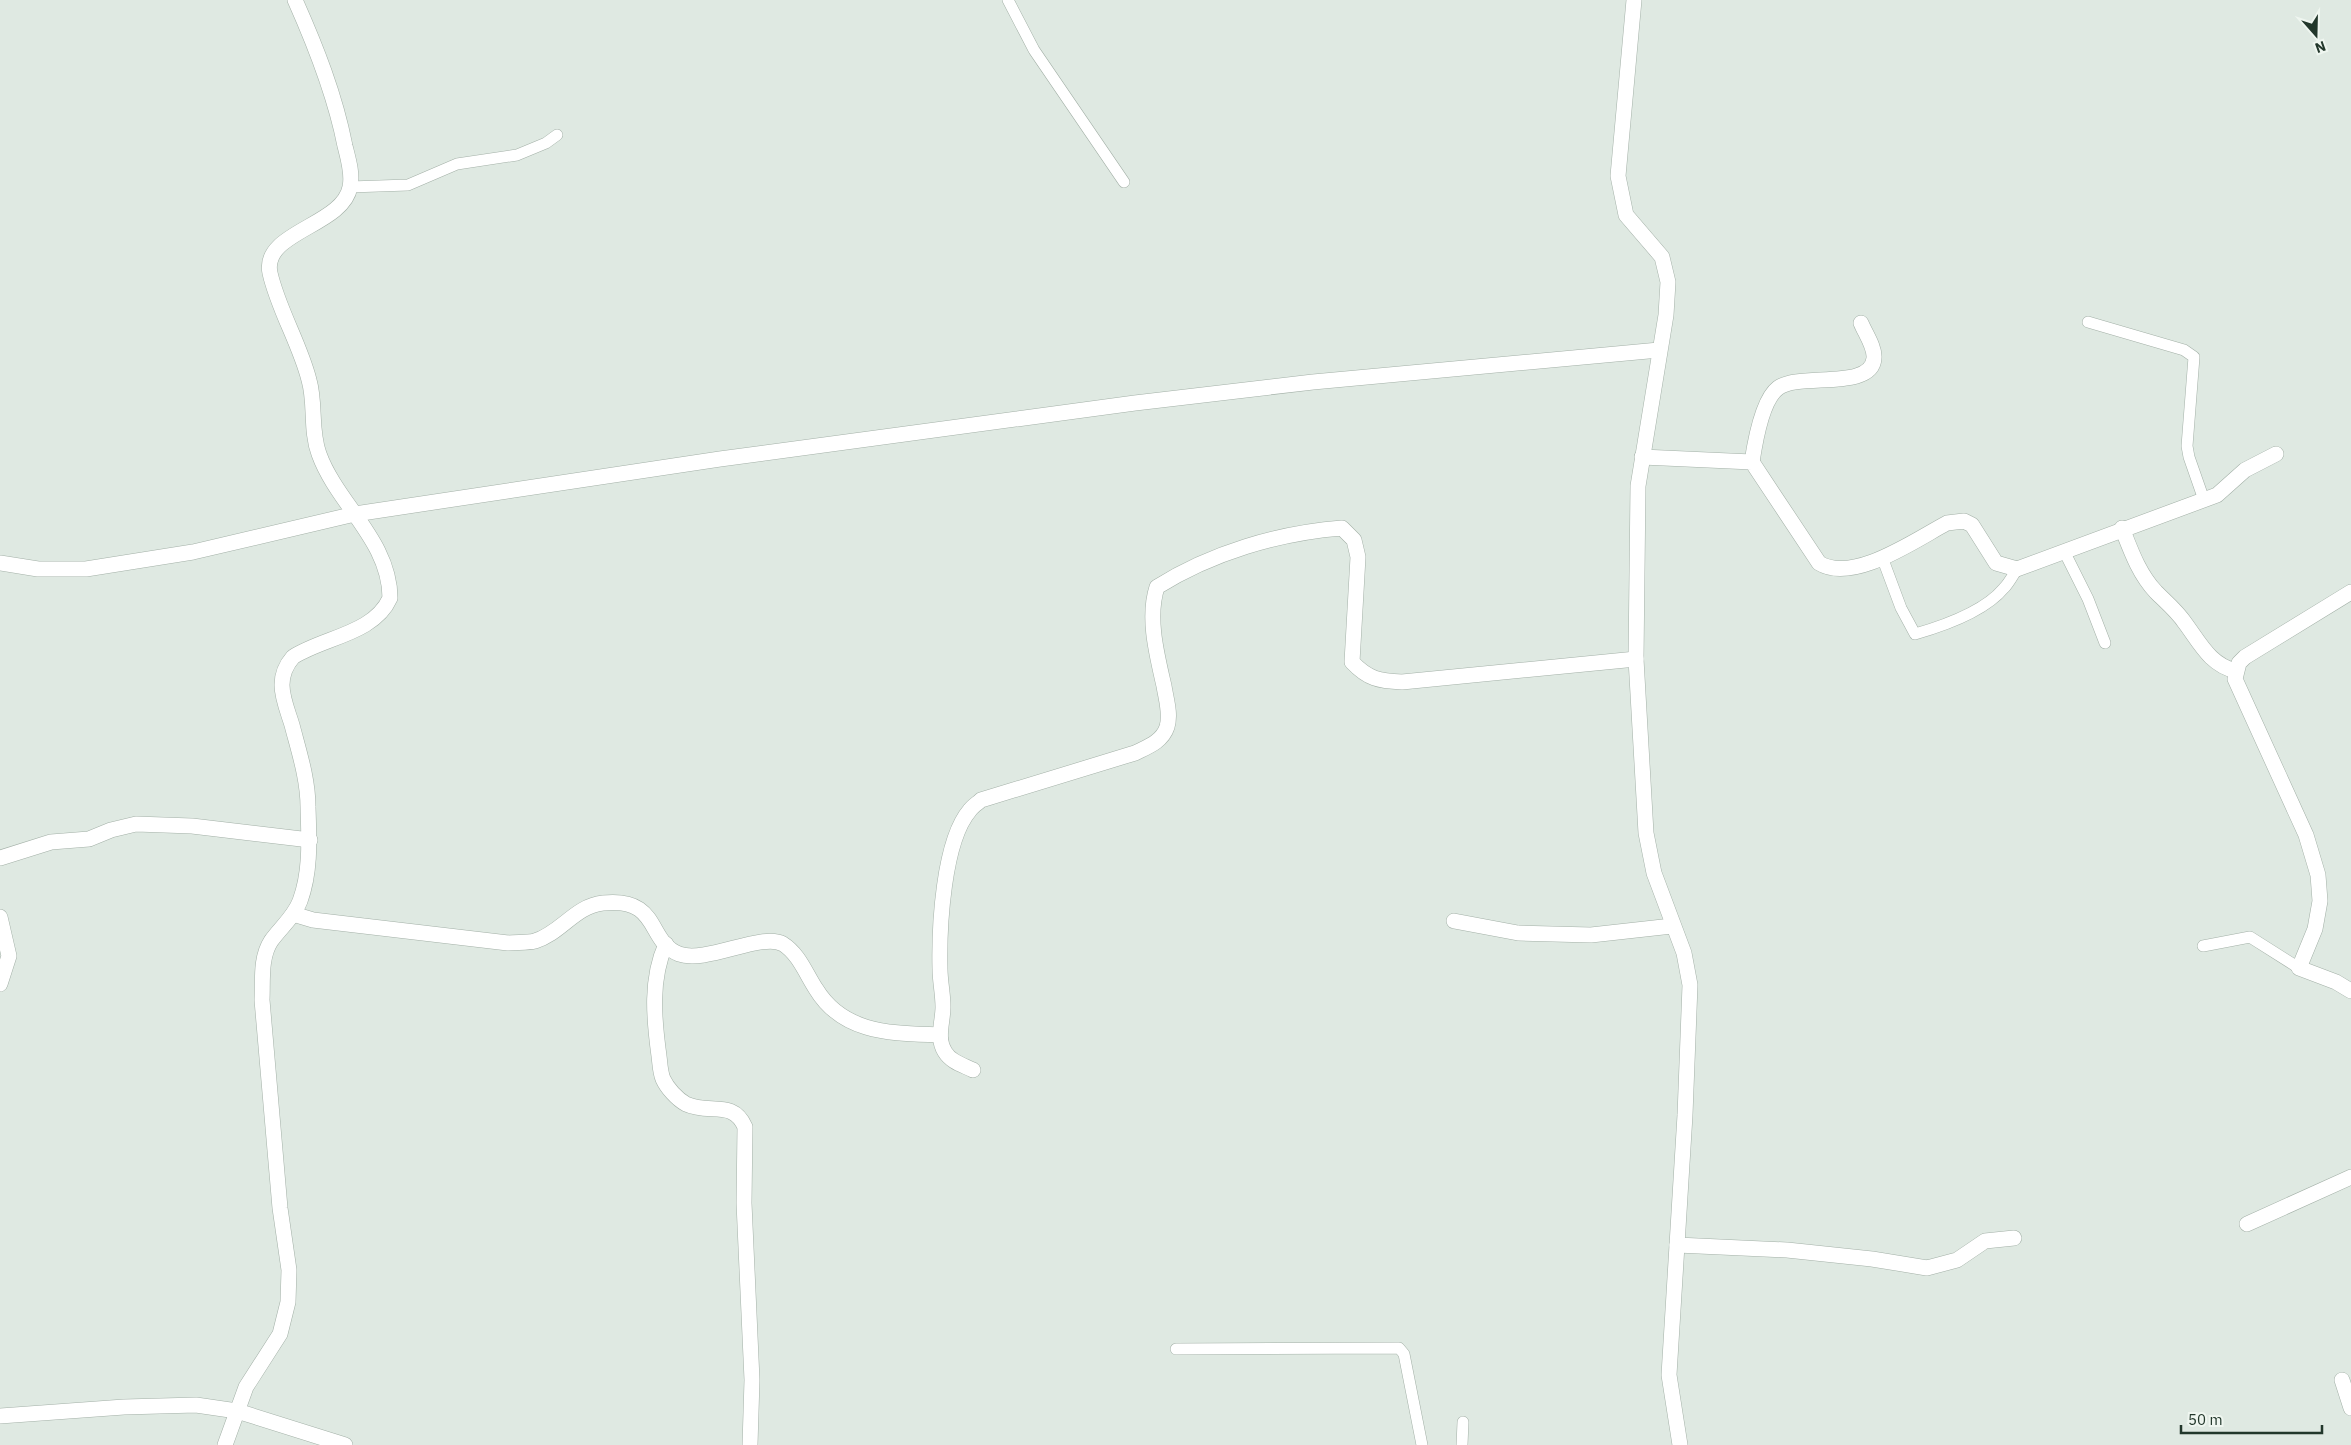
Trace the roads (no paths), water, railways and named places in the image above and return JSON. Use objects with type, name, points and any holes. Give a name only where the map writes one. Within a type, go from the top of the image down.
[{"type":"street","points":[[225,1445],[246,1387],[280,1334],[288,1302],[288,1270],[280,1208],[262,1000],[266,951],[272,940],[293,914],[305,887],[310,840],[306,784],[282,686],[283,674],[287,664],[298,654],[368,622],[386,607],[390,598],[386,575],[372,540],[326,470],[319,454],[315,440],[310,382],[270,272],[274,252],[282,243],[339,207],[350,187],[350,174],[341,126],[318,53],[295,0]]},
{"type":"street","points":[[1634,0],[1618,176],[1626,215],[1662,257],[1668,282],[1666,315],[1638,486],[1636,659],[1646,833],[1654,873],[1672,926],[1684,953],[1690,985],[1685,1115],[1669,1375],[1680,1445]]},
{"type":"street","points":[[1861,323],[1874,357],[1872,367],[1864,374],[1848,378],[1792,382],[1779,387],[1771,395],[1765,408],[1752,462],[1819,563],[1828,569],[1847,570],[1882,557],[1948,523],[1964,521],[1978,531],[1996,562],[2017,569],[2122,528],[2217,495],[2245,470],[2276,454]]},
{"type":"street","points":[[0,563],[38,569],[86,569],[193,552],[355,514],[720,459],[1135,403],[1313,382],[1659,350]]},
{"type":"street","points":[[1642,457],[1752,462]]},
{"type":"street","points":[[973,1070],[953,1060],[945,1053],[940,1034],[943,1006],[940,970],[942,908],[950,858],[958,828],[970,810],[982,800],[1135,753],[1157,742],[1167,728],[1169,707],[1155,637],[1152,602],[1157,587],[1178,574],[1234,550],[1310,530],[1342,528],[1354,540],[1358,557],[1352,662],[1364,675],[1383,681],[1402,682],[1636,659]]},
{"type":"street","points":[[2122,528],[2138,566],[2155,591],[2185,622],[2214,661],[2236,671]]},
{"type":"street","points":[[2351,592],[2245,657],[2236,671],[2238,687],[2292,801],[2306,835],[2318,875],[2320,902],[2315,929],[2299,968],[2336,982],[2351,991]]},
{"type":"street","points":[[0,858],[51,842],[89,839],[111,830],[136,824],[192,826],[310,840]]},
{"type":"street","points":[[293,914],[313,920],[508,943],[535,941],[556,930],[578,912],[602,903],[626,903],[644,912],[666,944],[679,954],[700,955],[767,942],[782,943],[796,956],[823,999],[845,1018],[867,1029],[881,1032],[940,1034]]},
{"type":"street","points":[[0,917],[9,956],[0,984]]},
{"type":"street","points":[[1454,921],[1518,933],[1601,934],[1672,926]]},
{"type":"street","points":[[666,944],[660,957],[656,981],[655,1026],[662,1078],[671,1092],[685,1104],[703,1108],[729,1110],[740,1115],[745,1126],[744,1203],[752,1380],[750,1445]]},
{"type":"street","points":[[2247,1224],[2351,1177]]},
{"type":"street","points":[[1677,1245],[1787,1250],[1872,1259],[1926,1268],[1957,1260],[1985,1241],[2014,1238]]},
{"type":"street","points":[[2342,1380],[2351,1408]]},
{"type":"street","points":[[0,1416],[124,1407],[211,1406],[237,1411],[345,1445]]},
{"type":"lane","points":[[1008,0],[1034,50],[1124,182]]},
{"type":"lane","points":[[350,187],[408,185],[457,164],[517,155],[546,143],[557,136]]},
{"type":"lane","points":[[2088,322],[2184,350],[2194,357],[2187,446],[2188,457],[2204,500]]},
{"type":"lane","points":[[2064,551],[2088,599],[2105,643]]},
{"type":"lane","points":[[1882,557],[1901,608],[1915,634],[1938,628],[1972,612],[2004,589],[2017,569]]},
{"type":"lane","points":[[2202,946],[2250,937],[2299,968]]},
{"type":"lane","points":[[1176,1349],[1399,1348],[1404,1354],[1422,1445]]},
{"type":"lane","points":[[1462,1445],[1463,1422]]}]
